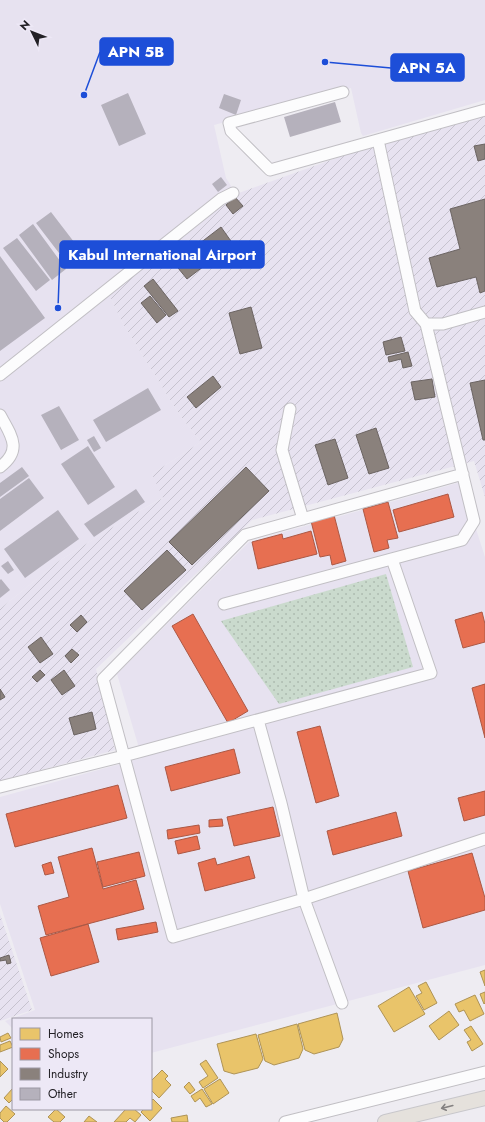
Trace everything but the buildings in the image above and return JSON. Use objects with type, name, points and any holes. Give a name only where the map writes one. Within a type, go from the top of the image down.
[{"type":"main road","points":[[385,1122],[485,1098]]},
{"type":"street","points":[[343,92],[229,123],[231,131],[270,170],[485,110]]},
{"type":"street","points":[[224,604],[462,540],[474,521],[426,324],[415,311],[378,140]]},
{"type":"street","points":[[0,375],[214,204],[232,193]]},
{"type":"street","points":[[426,324],[443,324],[485,312]]},
{"type":"street","points":[[290,409],[282,450],[303,519]]},
{"type":"street","points":[[0,415],[14,442],[13,452],[8,461],[0,467]]},
{"type":"street","points":[[463,474],[245,535],[103,679],[173,938],[304,899],[485,839]]},
{"type":"street","points":[[0,787],[124,756],[431,673],[392,559]]},
{"type":"street","points":[[258,720],[282,803],[304,899],[342,1003]]},
{"type":"street","points":[[285,1122],[485,1072]]},
{"type":"shaded area","points":[[0,0],[485,0],[485,100],[363,136],[361,133],[351,88],[214,125],[226,178],[236,194],[109,294],[122,322],[179,414],[201,442],[152,474],[164,497],[59,561],[0,609]]},
{"type":"shaded area","points":[[485,110],[485,497],[474,461],[252,520],[96,669],[115,750],[0,781],[0,609],[59,561],[134,514],[163,498],[152,474],[201,442],[179,414],[122,322],[109,294],[236,194],[373,145]]},
{"type":"shaded area","points":[[461,482],[485,557],[485,965],[152,1053],[152,1018],[13,1018],[35,1010],[0,904],[0,797],[142,758],[117,674],[249,542]]},
{"type":"shaded area","points":[[0,914],[32,1010],[0,1021]]},
{"type":"shaded area","points":[[12,1018],[12,1028],[5,1021]]},
{"type":"green space","points":[[386,574],[413,667],[279,704],[221,621]]},
{"type":"place","name":"APN 5A","points":[[325,62]]},
{"type":"place","name":"APN 5B","points":[[84,95]]},
{"type":"place","name":"Kabul International Airport","points":[[58,308]]}]
